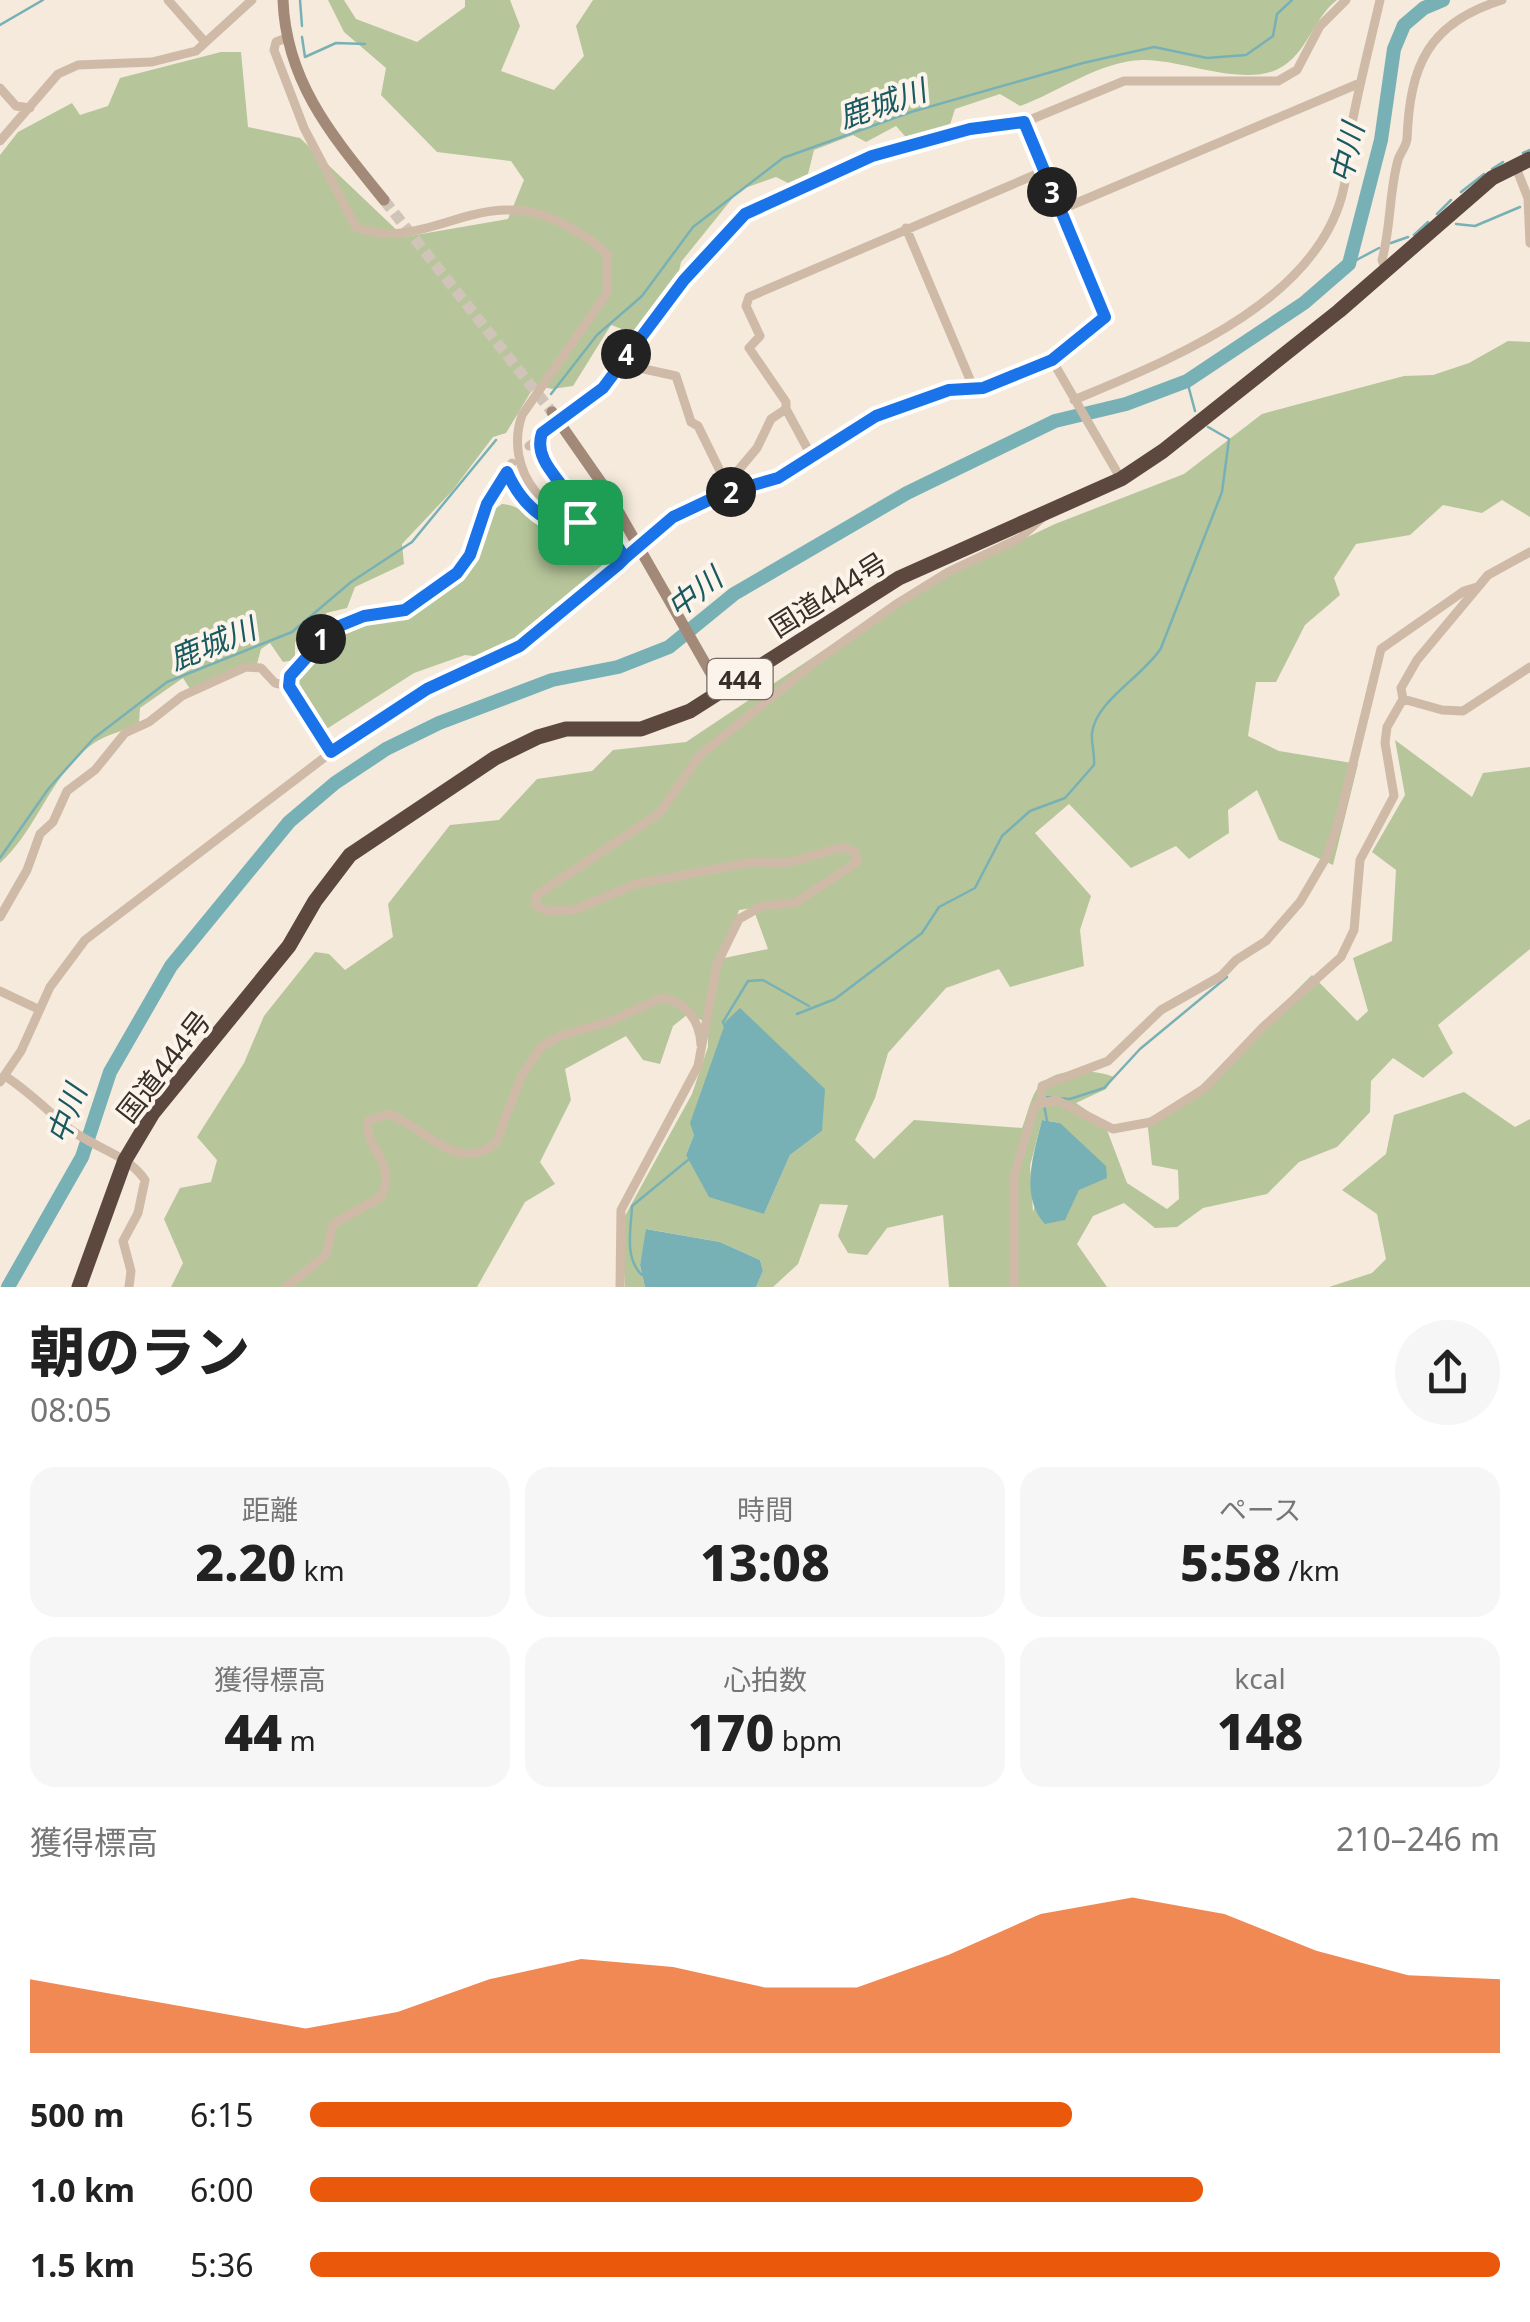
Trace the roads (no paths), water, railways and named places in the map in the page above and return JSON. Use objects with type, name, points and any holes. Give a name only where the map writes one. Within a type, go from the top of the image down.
[{"type":"highway","name":"国道444号","points":[[79,1287],[125,1160],[154,1112],[289,946],[325,886],[350,855],[495,758],[538,737],[566,729],[662,724],[900,578],[1121,479],[1234,395],[1492,178],[1523,162]]},
{"type":"main road","points":[[283,0],[286,38],[312,107],[384,200]]},
{"type":"main road","points":[[555,416],[605,488],[721,691]]},
{"type":"street","points":[[168,0],[205,42]]},
{"type":"street","points":[[0,141],[45,85],[78,65],[152,62],[196,50],[252,0]]},
{"type":"street","points":[[580,522],[580,506],[534,445],[555,416],[603,388],[693,269],[745,214],[872,156],[970,129],[1024,122],[1124,81],[1278,82],[1297,70],[1320,26],[1346,0]]},
{"type":"street","points":[[1074,400],[1185,354],[1282,287],[1302,266],[1329,226],[1344,189],[1360,83],[1380,0]]},
{"type":"street","points":[[1386,270],[1382,260],[1398,159],[1407,144],[1415,80],[1428,49],[1456,18],[1502,0]]},
{"type":"street","points":[[286,38],[276,42],[274,50],[304,128],[356,227],[391,235],[493,211],[529,208],[586,237],[607,255],[607,293],[522,415],[516,433],[528,482],[550,508],[580,522],[603,524],[625,558]]},
{"type":"street","points":[[1060,210],[1360,83]]},
{"type":"street","points":[[0,88],[16,106],[30,108]]},
{"type":"street","points":[[129,1287],[131,1271],[123,1241],[138,1213],[145,1180],[125,1160],[68,1128],[43,1101],[2,1078],[38,1009],[85,940],[331,752],[427,689],[520,646],[673,517],[724,488],[778,478],[876,416],[949,390],[974,388],[1052,360],[1105,317],[1024,122]]},
{"type":"street","points":[[1523,162],[1530,243]]},
{"type":"street","points":[[812,458],[786,402],[749,348],[760,336],[746,306],[749,296],[1044,171]]},
{"type":"street","points":[[906,228],[974,388]]},
{"type":"street","points":[[623,359],[635,367],[676,376],[691,422],[698,426],[724,488]]},
{"type":"street","points":[[1052,360],[1121,479]]},
{"type":"street","points":[[724,488],[757,448],[771,420],[786,409]]},
{"type":"street","points":[[331,752],[289,686],[290,676],[332,629],[364,616],[405,610],[457,573],[470,555],[487,504],[510,467],[523,502],[536,514],[573,529],[607,530]]},
{"type":"street","points":[[580,506],[605,488]]},
{"type":"street","points":[[620,1287],[617,1221],[685,1095],[702,1048],[717,964],[739,918],[762,906],[796,903],[857,862],[850,848],[787,863],[753,862],[636,884],[574,910],[542,909],[535,905],[537,895],[660,813],[700,756],[819,660],[948,572],[1020,538],[1043,517]]},
{"type":"street","points":[[1044,1101],[1071,1106],[1113,1129],[1150,1122],[1205,1088],[1262,1028],[1341,957],[1354,930],[1360,860],[1394,796],[1385,743],[1387,728],[1402,699],[1401,688],[1417,660],[1488,575],[1530,552]]},
{"type":"street","points":[[1044,1101],[1042,1086],[1108,1061],[1161,1010],[1221,976],[1236,960],[1266,941],[1300,902],[1326,856],[1340,816],[1381,649],[1464,590],[1477,588]]},
{"type":"street","points":[[0,917],[27,870],[40,834],[53,822],[68,791],[95,770],[125,733],[149,722],[182,696],[246,667],[261,668],[275,683],[289,686]]},
{"type":"street","points":[[1402,699],[1442,710],[1463,711],[1530,667]]},
{"type":"street","points":[[0,990],[38,1009]]},
{"type":"street","points":[[286,1287],[326,1254],[333,1224],[381,1197],[386,1164],[369,1136],[369,1120],[389,1114],[459,1154],[486,1152],[496,1143],[521,1076],[541,1047],[560,1036],[611,1021],[661,998],[682,1004],[694,1017],[702,1048]]},
{"type":"street","points":[[1014,1287],[1014,1176],[1031,1114],[1044,1101]]},
{"type":"water","points":[[740,1008],[825,1089],[822,1131],[790,1155],[764,1214],[709,1197],[686,1155],[694,1135],[690,1123],[726,1021]]},
{"type":"water","points":[[1042,1120],[1060,1123],[1106,1166],[1107,1178],[1079,1190],[1065,1220],[1045,1224],[1032,1201],[1031,1187]]},
{"type":"water","points":[[646,1229],[720,1242],[760,1260],[763,1271],[756,1287],[645,1287],[640,1265]]},
{"type":"waterway","points":[[0,25],[43,0]]},
{"type":"waterway","points":[[300,0],[302,26]]},
{"type":"waterway","name":"鹿城川","points":[[551,394],[597,335],[642,296],[693,227],[783,158],[911,112],[1154,47],[1207,58],[1246,55],[1273,36],[1277,14],[1292,0]]},
{"type":"waterway","name":"中川","points":[[8,1287],[82,1157],[110,1072],[171,966],[289,822],[335,783],[386,749],[439,723],[552,680],[618,667],[669,647],[734,594],[907,493],[1055,421],[1126,404],[1187,381],[1304,303],[1349,264],[1381,140],[1394,49],[1404,25],[1424,8],[1443,0]]},
{"type":"waterway","points":[[302,37],[305,57],[336,43],[365,44]]},
{"type":"waterway","points":[[1523,153],[1530,150]]},
{"type":"waterway","points":[[1492,169],[1503,162]]},
{"type":"waterway","points":[[1461,192],[1484,174]]},
{"type":"waterway","points":[[1437,214],[1451,200]]},
{"type":"waterway","points":[[1456,224],[1475,226],[1520,207]]},
{"type":"waterway","points":[[1414,235],[1428,222]]},
{"type":"waterway","points":[[1391,243],[1408,237]]},
{"type":"waterway","points":[[1349,264],[1379,248]]},
{"type":"waterway","points":[[1187,381],[1195,411]]},
{"type":"waterway","points":[[797,1014],[835,999],[922,933],[939,907],[975,888],[1002,836],[1030,811],[1065,798],[1094,765],[1095,721],[1161,648],[1222,492],[1229,439],[1208,427]]},
{"type":"waterway","name":"鹿城川","points":[[0,858],[49,788],[94,738],[167,682],[292,632],[351,582],[412,542],[496,440]]},
{"type":"waterway","points":[[1045,1097],[1070,1099],[1104,1088],[1140,1049],[1227,977]]},
{"type":"waterway","points":[[725,1027],[723,1022],[748,981],[763,980],[809,1006]]},
{"type":"waterway","points":[[1044,1105],[1047,1121]]},
{"type":"waterway","points":[[642,1275],[631,1252],[632,1206],[688,1160]]},
{"type":"tunnel","points":[[384,200],[552,412]]}]
